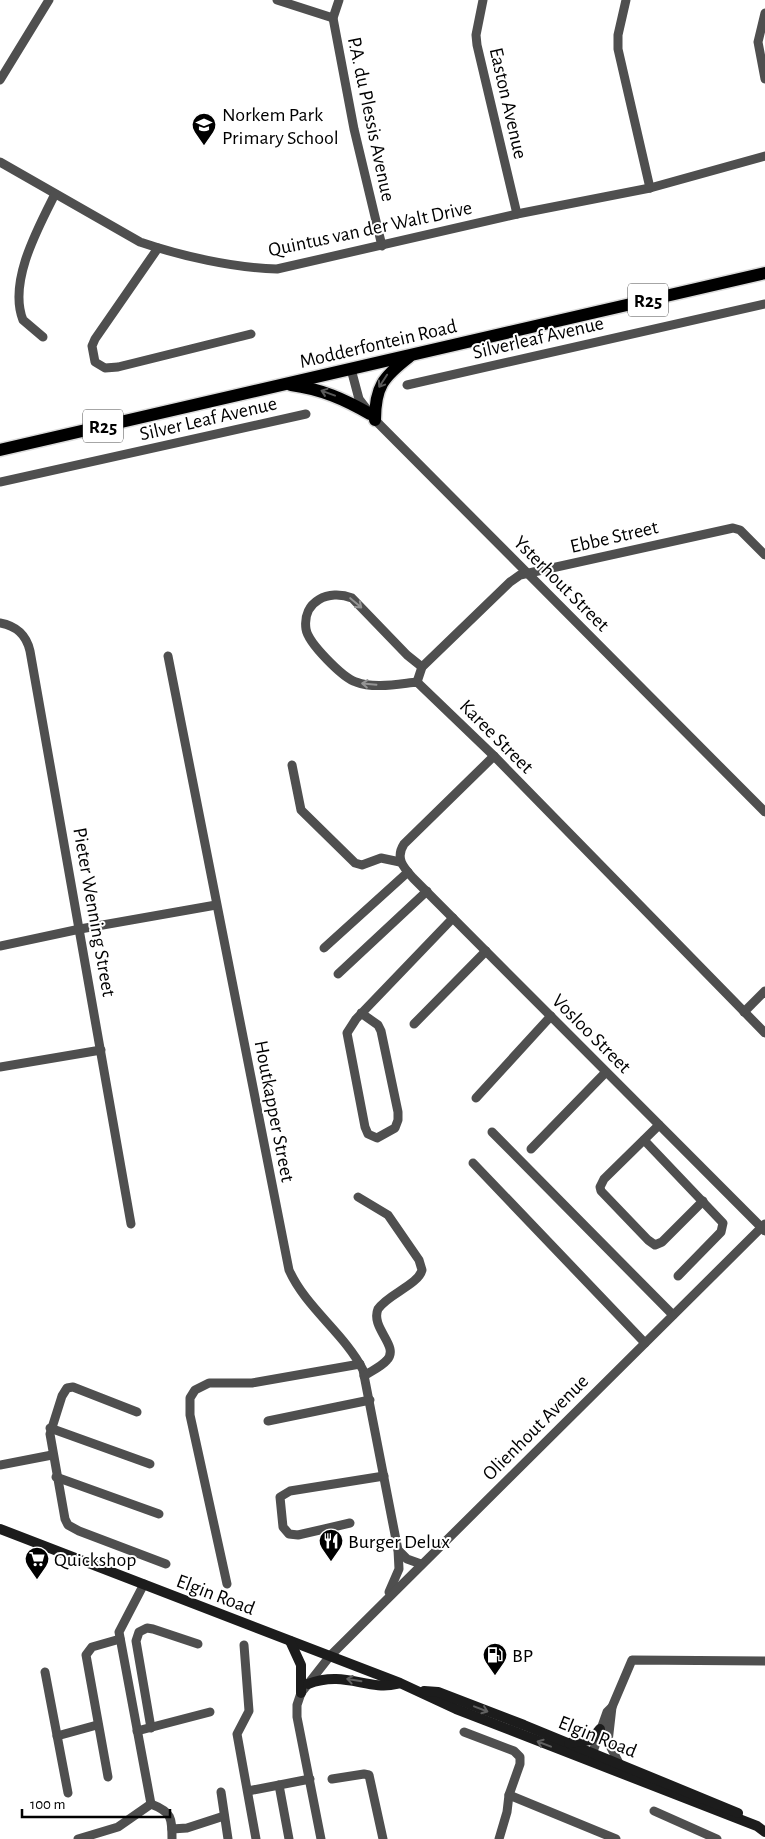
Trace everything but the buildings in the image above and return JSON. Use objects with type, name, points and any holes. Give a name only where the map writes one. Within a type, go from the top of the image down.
[{"type":"main road","name":"Modderfontein Road","points":[[0,450],[765,273]]},
{"type":"main road","points":[[283,384],[325,391],[372,417],[382,382],[396,367],[413,354]]},
{"type":"street","points":[[277,0],[333,18]]},
{"type":"street","name":"P.A. du Plessis Avenue","points":[[340,0],[333,18],[354,129],[382,246]]},
{"type":"street","name":"Easton Avenue","points":[[483,0],[476,35],[477,45],[517,214]]},
{"type":"street","points":[[626,0],[618,35],[618,49],[650,188]]},
{"type":"street","points":[[0,80],[44,2]]},
{"type":"street","points":[[765,13],[758,42],[765,79]]},
{"type":"street","name":"Quintus van der Walt Drive","points":[[0,162],[119,232],[158,248],[251,268],[277,269],[517,214],[650,188],[765,156]]},
{"type":"street","points":[[43,337],[28,327],[23,320],[18,297],[32,241],[55,194]]},
{"type":"street","points":[[158,248],[95,339],[92,346],[95,362],[105,368],[118,367],[250,334]]},
{"type":"street","name":"Silverleaf Avenue","points":[[407,385],[765,304]]},
{"type":"street","name":"Ysterhout Street","points":[[350,368],[359,400],[372,417],[765,812]]},
{"type":"street","name":"Silver Leaf Avenue","points":[[0,482],[306,414]]},
{"type":"street","name":"Ebbe Street","points":[[417,682],[422,667],[515,577],[733,528],[740,530],[765,555]]},
{"type":"street","points":[[417,682],[380,685],[364,684],[349,679],[309,638],[306,622],[312,605],[318,599],[329,595],[344,595],[352,598],[400,648],[422,667]]},
{"type":"street","name":"Pieter Wenning Street","points":[[0,623],[15,627],[28,643],[131,1224]]},
{"type":"street","name":"Houtkapper Street","points":[[168,656],[289,1270],[300,1290],[352,1351],[360,1364],[370,1400],[398,1550],[399,1569],[386,1599]]},
{"type":"street","name":"Karee Street","points":[[417,682],[494,756],[765,1033]]},
{"type":"street","points":[[292,765],[301,810],[355,863],[362,865],[381,858],[400,859],[401,850],[410,837],[494,756]]},
{"type":"street","name":"Vosloo Street","points":[[400,859],[408,872],[426,891],[659,1125],[764,1227]]},
{"type":"street","points":[[324,948],[408,872]]},
{"type":"street","points":[[338,974],[426,891]]},
{"type":"street","points":[[0,946],[80,929],[216,905]]},
{"type":"street","points":[[362,1014],[382,1031],[398,1112],[395,1128],[377,1138],[371,1137],[365,1127],[347,1038],[349,1029],[362,1014],[454,918]]},
{"type":"street","points":[[414,1024],[486,951]]},
{"type":"street","points":[[744,1012],[765,992]]},
{"type":"street","points":[[476,1098],[551,1016]]},
{"type":"street","points":[[0,1067],[101,1050]]},
{"type":"street","points":[[531,1149],[606,1072]]},
{"type":"street","points":[[659,1125],[604,1179],[600,1187],[606,1196],[655,1245],[662,1242],[703,1201]]},
{"type":"street","points":[[492,1132],[673,1315]]},
{"type":"street","points":[[644,1140],[723,1220],[723,1228],[678,1276]]},
{"type":"street","points":[[473,1163],[645,1343]]},
{"type":"street","points":[[358,1197],[388,1215],[419,1260],[422,1270],[418,1278],[390,1296],[378,1309],[377,1324],[391,1352],[387,1361],[364,1376]]},
{"type":"street","name":"Olienhout Avenue","points":[[301,1693],[330,1656],[386,1599],[764,1227]]},
{"type":"street","points":[[227,1584],[190,1415],[190,1398],[195,1390],[209,1383],[252,1383],[360,1364]]},
{"type":"street","points":[[137,1412],[70,1387],[63,1392],[50,1428],[52,1455],[64,1519],[71,1528],[166,1564]]},
{"type":"street","points":[[268,1421],[370,1400]]},
{"type":"street","points":[[50,1428],[150,1464]]},
{"type":"street","points":[[0,1465],[52,1455]]},
{"type":"street","points":[[350,1523],[298,1535],[289,1534],[282,1526],[280,1497],[290,1491],[384,1476]]},
{"type":"street","points":[[56,1477],[159,1514]]},
{"type":"street","name":"Elgin Road","points":[[0,1528],[400,1683],[456,1709],[591,1758],[761,1829]]},
{"type":"street","points":[[398,1550],[407,1559],[421,1564]]},
{"type":"street","points":[[144,1584],[121,1625],[120,1639],[151,1804]]},
{"type":"street","points":[[151,1728],[136,1641],[139,1632],[147,1628],[153,1629],[198,1644]]},
{"type":"street","points":[[108,1777],[97,1725],[86,1655],[92,1647],[120,1639]]},
{"type":"street","points":[[290,1641],[301,1665],[301,1693],[297,1705],[298,1717],[321,1839]]},
{"type":"street","points":[[244,1645],[249,1707],[248,1715],[237,1734],[256,1839]]},
{"type":"street","points":[[620,1765],[608,1742],[612,1707],[632,1660],[765,1661]]},
{"type":"street","points":[[45,1672],[68,1793]]},
{"type":"street","points":[[308,1684],[322,1679],[335,1678],[385,1684],[400,1683]]},
{"type":"street","name":"Elgin Road","points":[[420,1691],[438,1692],[568,1743],[591,1758],[620,1765],[720,1804],[752,1820],[761,1829]]},
{"type":"street","points":[[591,1758],[607,1712],[612,1707]]},
{"type":"street","points":[[137,1731],[210,1712]]},
{"type":"street","points":[[57,1736],[97,1725]]},
{"type":"street","points":[[568,1743],[591,1740],[600,1729]]},
{"type":"street","points":[[464,1732],[517,1754],[520,1764],[509,1795],[507,1812],[499,1839]]},
{"type":"street","points":[[332,1778],[369,1775],[383,1839]]},
{"type":"street","points":[[248,1791],[310,1779]]},
{"type":"street","points":[[279,1785],[289,1839]]},
{"type":"street","points":[[220,1792],[228,1839]]},
{"type":"street","points":[[509,1795],[616,1839]]},
{"type":"street","points":[[151,1804],[168,1813],[172,1829],[172,1839]]},
{"type":"street","points":[[78,1839],[108,1834],[151,1804]]},
{"type":"street","points":[[654,1811],[717,1839]]},
{"type":"street","points":[[172,1829],[188,1828],[224,1816]]},
{"type":"place","name":"Norkem Park Primary School","points":[[204,146]]},
{"type":"place","name":"Burger Delux","points":[[331,1562]]},
{"type":"place","name":"Quickshop","points":[[37,1580]]},
{"type":"place","name":"BP","points":[[495,1676]]}]
